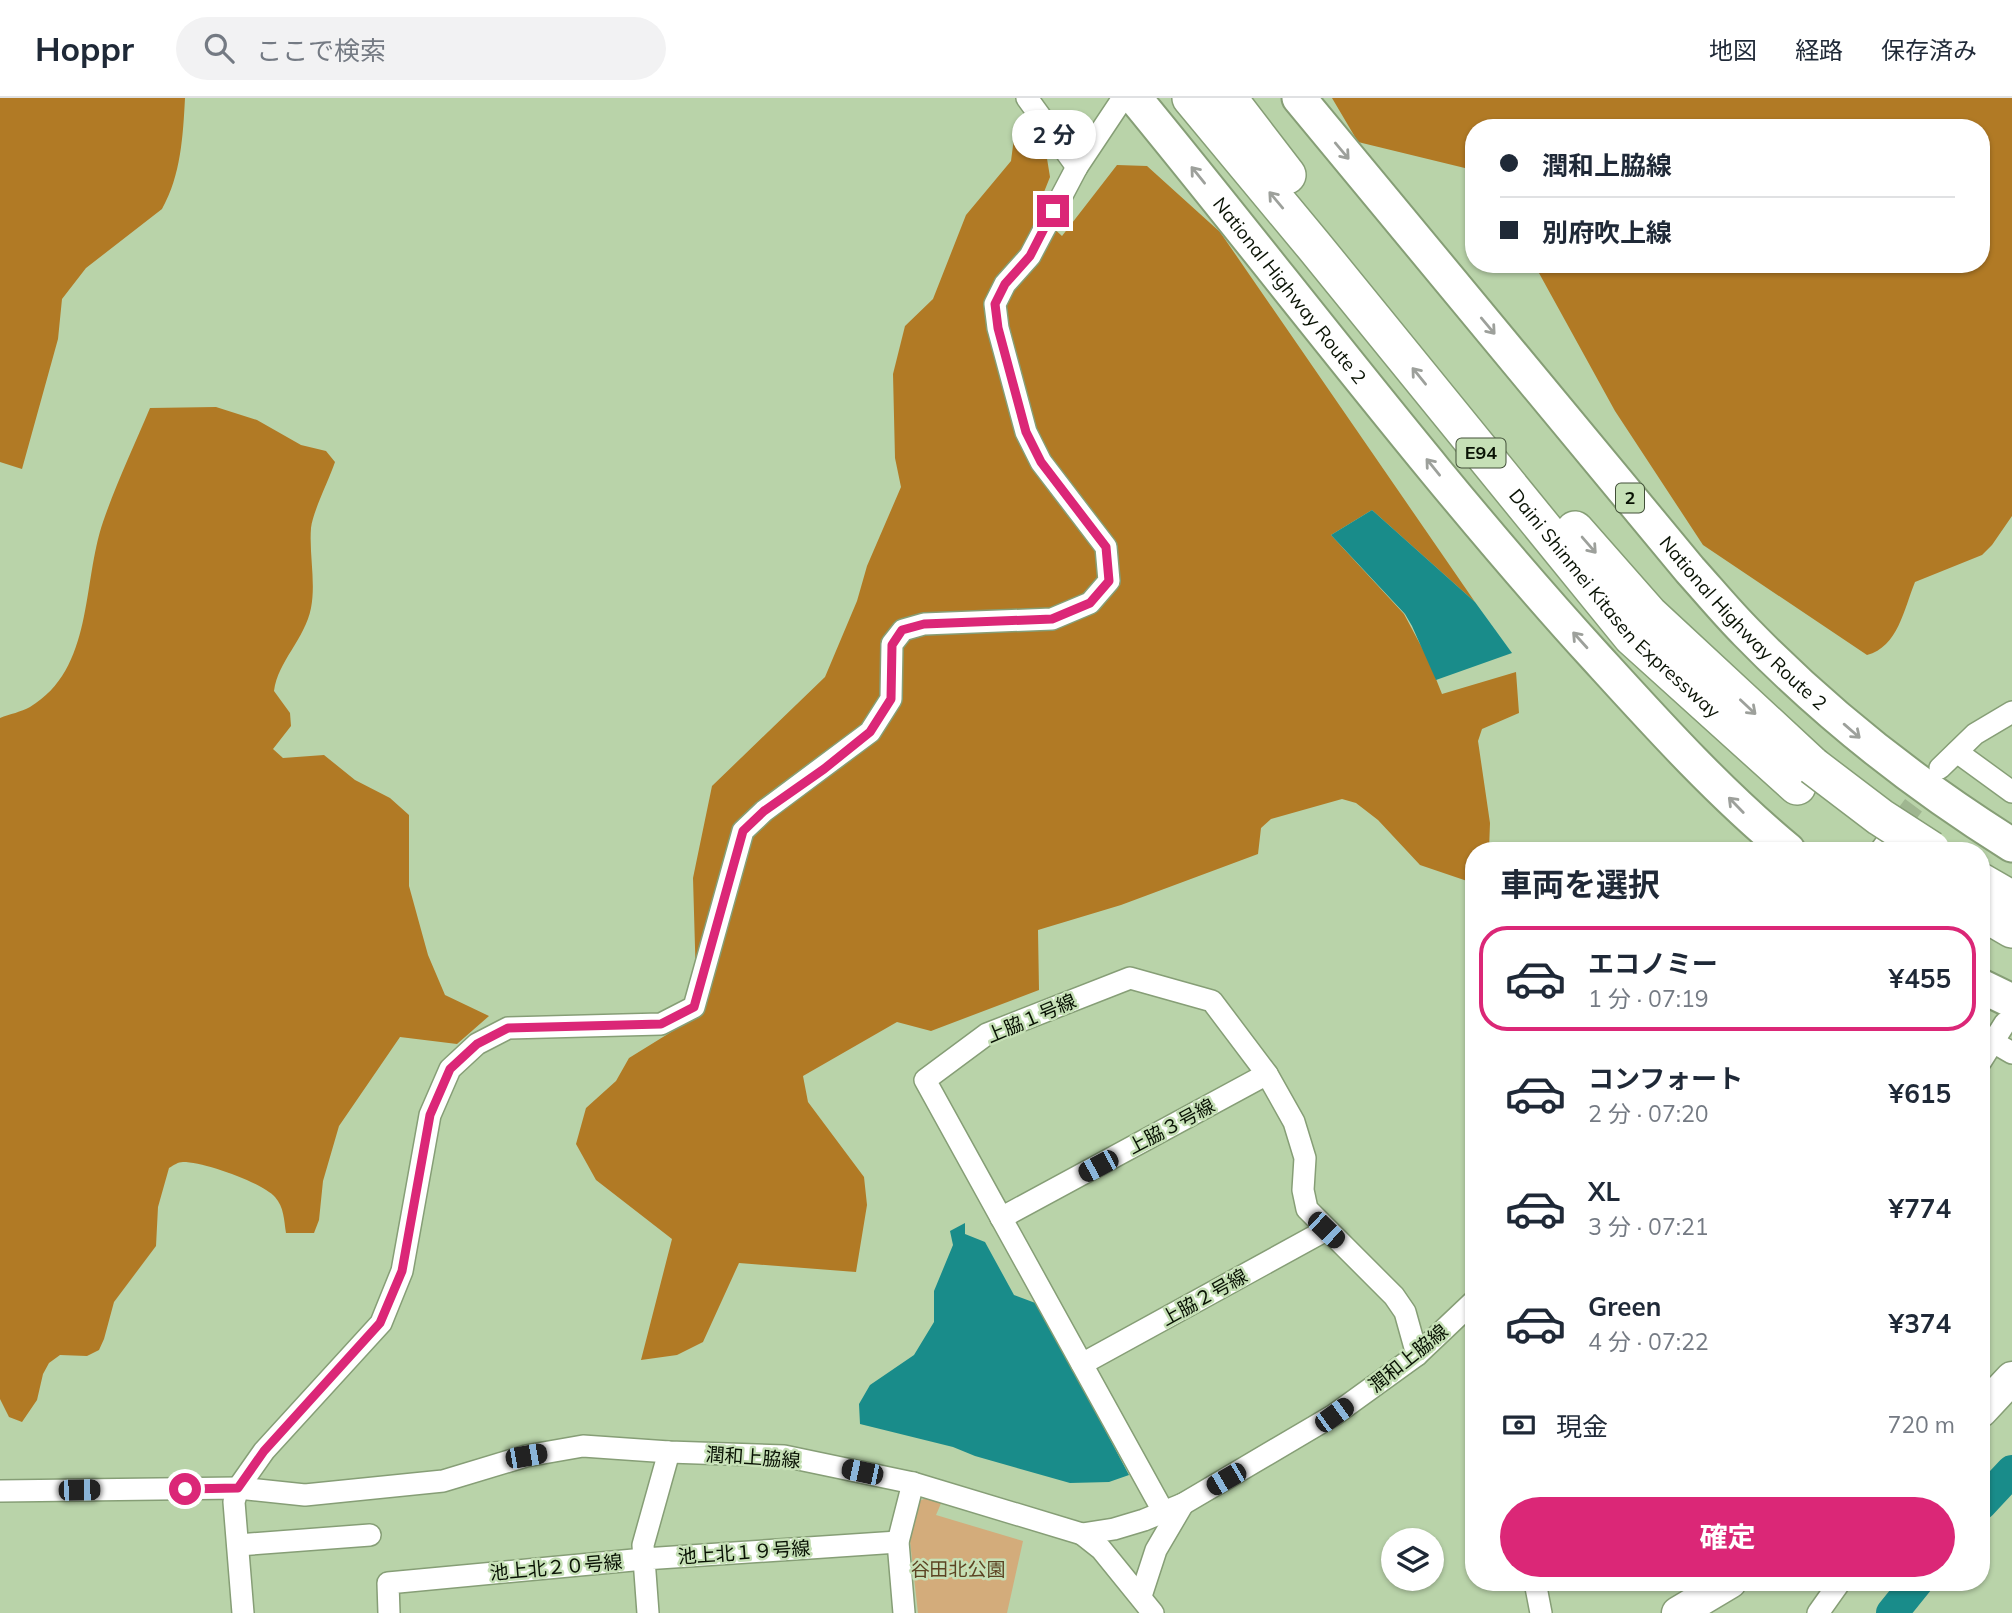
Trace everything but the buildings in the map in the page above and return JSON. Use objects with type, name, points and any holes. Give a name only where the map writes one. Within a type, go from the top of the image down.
[{"type":"highway","name":"National Highway Route 2","points":[[1135,98],[1520,573],[1671,738],[1745,815],[1778,842]]},
{"type":"highway","name":"Daini Shinmei Kitasen Expressway","points":[[1191,98],[1632,637],[1889,841]]},
{"type":"highway","name":"Daini Shinmei Kitasen Expressway","points":[[1228,98],[1267,151],[1548,499],[1648,614],[1805,776],[1880,817],[1919,842]]},
{"type":"highway","name":"National Highway Route 2","points":[[1299,98],[1673,549],[1746,632],[1860,737],[1917,781],[2012,845]]},
{"type":"highway","points":[[1990,887],[2012,900]]},
{"type":"highway","points":[[1990,916],[2012,929]]},
{"type":"highway","points":[[1990,995],[2008,1012]]},
{"type":"main road","points":[[1990,1401],[2012,1377]]},
{"type":"main road","points":[[1678,1613],[1715,1591]]},
{"type":"street","points":[[1027,98],[1077,167]]},
{"type":"street","points":[[243,1613],[234,1502],[238,1488],[264,1451],[380,1323],[402,1271],[430,1115],[450,1069],[477,1044],[508,1028],[661,1024],[694,1007],[743,831],[764,811],[824,769],[870,732],[891,699],[892,645],[902,630],[924,624],[1052,619],[1090,603],[1109,581],[1106,547],[1041,462],[1026,432],[998,328],[995,304],[1005,284],[1030,256],[1077,167],[1123,98]]},
{"type":"street","points":[[1940,768],[1975,734],[2012,712]]},
{"type":"street","points":[[1957,752],[2012,792]]},
{"type":"street","name":"上脇１号線","points":[[1163,1511],[925,1080],[987,1034],[1130,978],[1212,1001],[1267,1074],[1294,1122],[1305,1158],[1303,1190],[1307,1209],[1394,1296],[1405,1312],[1417,1355]]},
{"type":"street","points":[[1990,1034],[2008,1012]]},
{"type":"street","points":[[1990,1040],[2012,1052]]},
{"type":"street","name":"上脇３号線","points":[[1001,1218],[1267,1074]]},
{"type":"street","name":"上脇２号線","points":[[1082,1364],[1326,1230]]},
{"type":"street","name":"潤和上脇線","points":[[0,1491],[238,1488],[305,1495],[443,1481],[526,1456],[583,1446],[784,1456],[913,1483],[1083,1534],[1114,1529],[1183,1504],[1334,1415],[1417,1355],[1465,1310]]},
{"type":"street","name":"池上北２０号線","points":[[389,1613],[388,1583],[644,1559],[642,1545],[669,1452]]},
{"type":"street","points":[[904,1613],[898,1542],[913,1483]]},
{"type":"street","points":[[1147,1604],[1156,1550],[1183,1504]]},
{"type":"street","points":[[1083,1534],[1101,1549],[1147,1604]]},
{"type":"street","points":[[238,1545],[370,1535]]},
{"type":"street","name":"池上北１９号線","points":[[644,1559],[898,1542]]},
{"type":"street","points":[[644,1559],[648,1613]]},
{"type":"street","points":[[1537,1591],[1541,1613]]},
{"type":"street","points":[[1818,1613],[1834,1591]]},
{"type":"green space","name":"谷田北公園","points":[[929,1497],[942,1501],[936,1515],[1023,1541],[1007,1613],[918,1613],[909,1532],[919,1501]]},
{"type":"shaded area","points":[[0,98],[185,98],[177,169],[162,209],[86,268],[62,299],[58,339],[22,469],[0,462]]},
{"type":"shaded area","points":[[1332,98],[2012,98],[2012,516],[1982,555],[1915,582],[1893,636],[1878,651],[1867,655],[1703,545],[1615,411],[1539,273],[1990,273],[1990,119],[1465,119],[1465,168],[1358,142]]},
{"type":"shaded area","points":[[1015,130],[1034,132],[1044,140],[1050,177],[1036,212],[1062,236],[1117,165],[1147,166],[1220,232],[1475,602],[1372,510],[1331,535],[1404,614],[1428,659],[1442,694],[1516,672],[1519,713],[1482,729],[1478,741],[1490,823],[1489,842],[1465,842],[1465,880],[1420,865],[1378,820],[1356,803],[1342,799],[1271,819],[1261,828],[1258,854],[1121,905],[1038,930],[1039,990],[931,1031],[897,1022],[803,1076],[808,1102],[864,1177],[867,1205],[856,1272],[739,1263],[703,1342],[677,1355],[641,1360],[672,1239],[596,1180],[576,1144],[586,1108],[616,1081],[629,1058],[697,1016],[693,878],[712,786],[825,677],[857,601],[867,566],[901,487],[895,458],[893,374],[905,326],[933,299],[966,215],[1011,161]]},
{"type":"shaded area","points":[[216,407],[257,420],[301,445],[326,451],[335,462],[312,521],[311,608],[303,630],[276,680],[274,691],[290,713],[291,726],[273,749],[283,758],[324,755],[355,780],[390,798],[409,815],[409,886],[428,955],[445,995],[489,1016],[457,1044],[400,1037],[339,1126],[323,1181],[319,1220],[314,1233],[286,1233],[283,1214],[275,1197],[245,1179],[192,1163],[183,1162],[169,1168],[158,1207],[156,1246],[114,1302],[99,1350],[87,1356],[60,1355],[49,1363],[43,1374],[37,1400],[22,1422],[9,1417],[0,1399],[0,718],[30,707],[51,691],[65,671],[76,648],[83,623],[96,546],[103,522],[150,408]]},
{"type":"water","points":[[1372,510],[1475,602],[1512,653],[1436,680],[1405,614],[1331,535]]},
{"type":"water","points":[[965,1223],[965,1234],[985,1242],[1014,1295],[1038,1304],[1129,1475],[1109,1482],[1070,1483],[975,1456],[953,1447],[860,1424],[859,1404],[870,1385],[914,1355],[934,1322],[934,1291],[953,1245],[950,1231]]},
{"type":"waterway","points":[[1990,1494],[2012,1471]]},
{"type":"waterway","points":[[1892,1613],[1910,1591]]},
{"type":"tunnel","points":[[1901,822],[1933,779]]},
{"type":"route","points":[[185,1489],[238,1488],[264,1451],[380,1323],[402,1271],[430,1115],[450,1069],[477,1044],[508,1028],[536,1025],[661,1024],[694,1007],[743,831],[764,811],[824,769],[870,732],[891,699],[892,645],[902,630],[924,624],[1052,619],[1090,603],[1109,581],[1106,547],[1041,462],[1026,432],[998,328],[995,304],[1005,284],[1030,256],[1053,211]]}]
